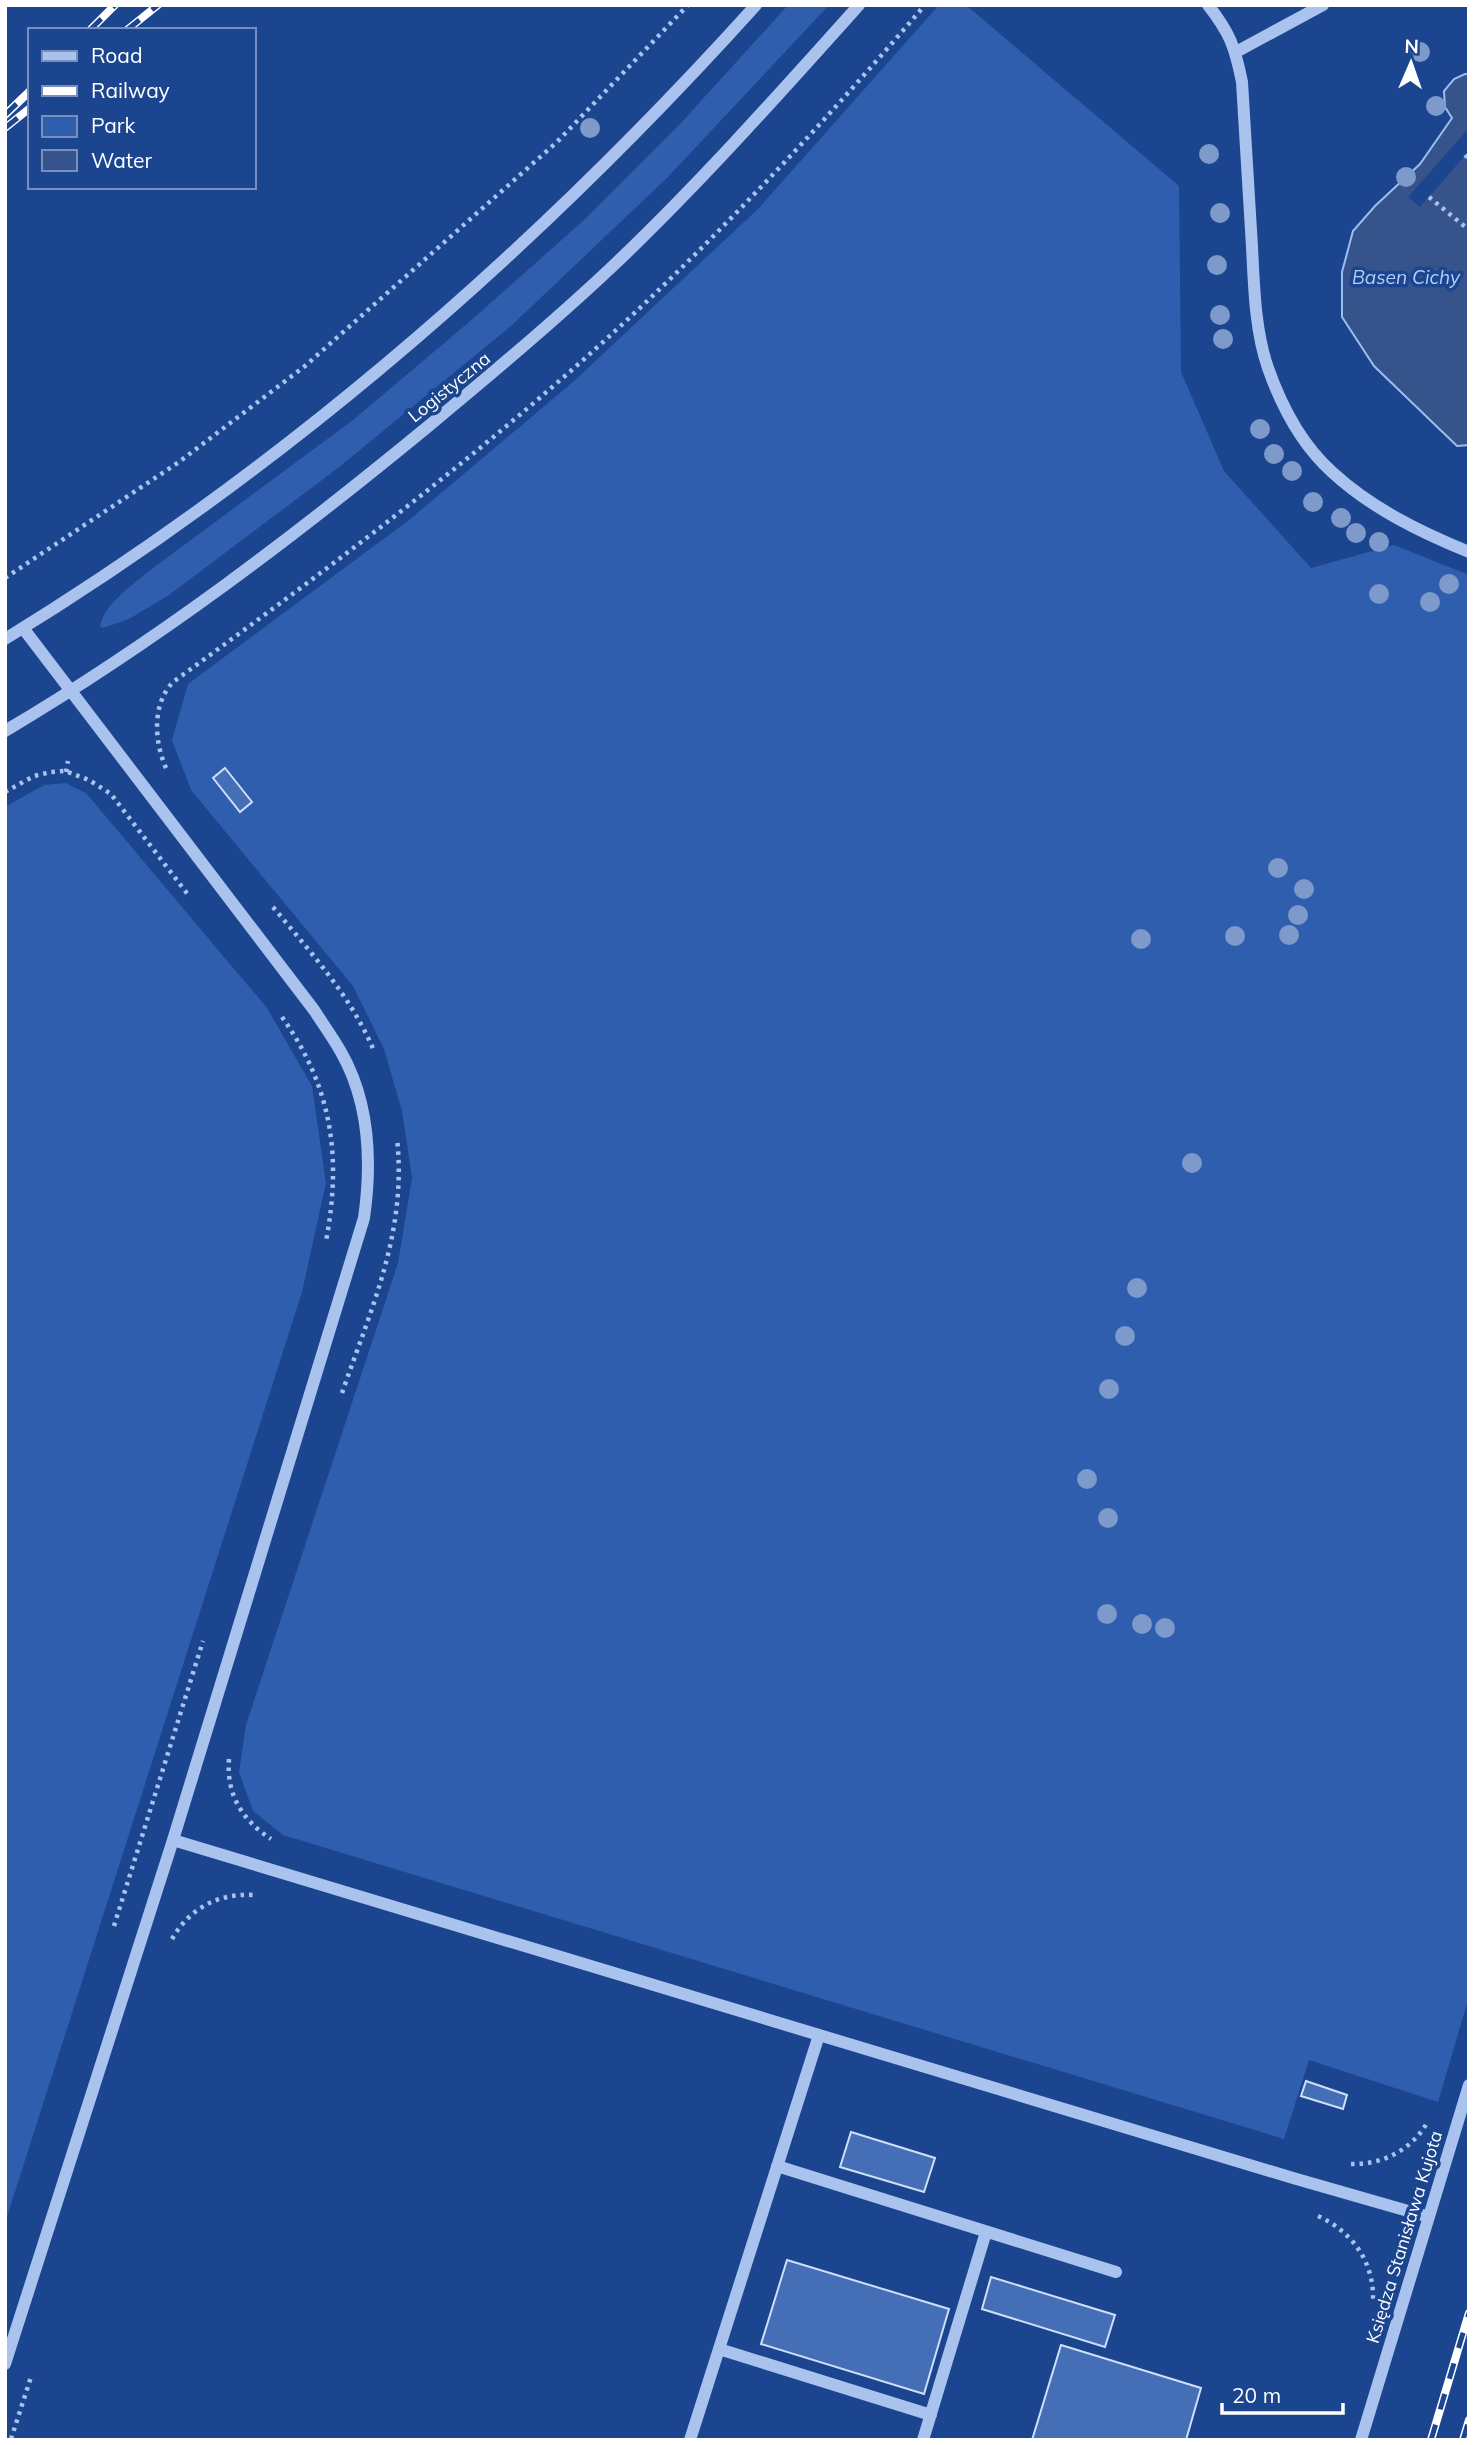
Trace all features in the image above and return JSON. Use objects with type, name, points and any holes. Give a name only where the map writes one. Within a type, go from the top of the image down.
[{"type":"street","points":[[5,639],[205,506],[409,345],[597,173],[756,5]]},
{"type":"street","name":"Logistyczna","points":[[5,731],[140,646],[279,547],[513,356],[616,262],[694,184],[773,103],[859,5]]},
{"type":"street","points":[[1208,5],[1226,28],[1236,52],[1242,82],[1258,322],[1267,366],[1282,403],[1305,442],[1331,471],[1369,502],[1408,525],[1469,552]]},
{"type":"street","points":[[1236,52],[1323,5]]},
{"type":"street","points":[[5,2364],[173,1839],[364,1218],[369,1181],[369,1141],[358,1093],[342,1054],[314,1010],[23,628]]},
{"type":"street","points":[[173,1839],[1429,2217]]},
{"type":"street","points":[[690,2440],[819,2035]]},
{"type":"street","name":"Księdza Stanisława Kujota","points":[[1361,2440],[1469,2085]]},
{"type":"street","points":[[777,2166],[1116,2272]]},
{"type":"street","points":[[923,2440],[986,2232]]},
{"type":"street","points":[[719,2349],[931,2415]]},
{"type":"path","points":[[5,578],[179,461],[305,366],[557,142],[688,5]]},
{"type":"path","points":[[168,773],[158,744],[159,707],[165,690],[406,508],[528,408],[642,306],[758,192],[925,5]]},
{"type":"path","points":[[1429,197],[1469,230]]},
{"type":"path","points":[[152,706],[159,707]]},
{"type":"path","points":[[66,772],[68,761]]},
{"type":"path","points":[[5,792],[43,773],[66,772],[82,777],[111,794],[196,905]]},
{"type":"path","points":[[267,899],[346,998],[377,1059]]},
{"type":"path","points":[[277,1010],[310,1064],[326,1110],[334,1153],[334,1175],[325,1246]]},
{"type":"path","points":[[338,1403],[393,1241],[399,1186],[396,1133]]},
{"type":"path","points":[[113,1930],[204,1638]]},
{"type":"path","points":[[229,1755],[230,1785],[242,1812],[259,1830],[281,1843]]},
{"type":"path","points":[[169,1945],[189,1916],[213,1900],[239,1895],[264,1897]]},
{"type":"path","points":[[1341,2164],[1370,2163],[1392,2156],[1417,2137],[1430,2117]]},
{"type":"path","points":[[1313,2214],[1343,2230],[1360,2250],[1371,2280],[1371,2313]]},
{"type":"path","points":[[11,2440],[32,2374]]},
{"type":"green space","points":[[788,5],[829,5],[668,177],[511,326],[338,468],[169,595],[129,619],[103,628],[100,626],[118,597],[145,574],[353,420],[583,221],[680,124]]},
{"type":"green space","points":[[939,5],[966,5],[1179,186],[1181,372],[1224,471],[1311,568],[1394,545],[1469,575],[1469,1997],[1438,2102],[1309,2060],[1284,2139],[283,1835],[253,1811],[239,1772],[246,1725],[398,1263],[412,1178],[402,1111],[384,1049],[353,986],[191,790],[172,740],[188,684],[409,520],[573,382],[759,208]]},
{"type":"green space","points":[[65,783],[86,793],[267,1008],[312,1086],[326,1183],[302,1292],[5,2223],[5,807],[44,785]]},
{"type":"water","name":"Basen Cichy","points":[[1469,74],[1469,445],[1457,446],[1374,366],[1342,317],[1342,272],[1353,231],[1375,206],[1420,164],[1452,118],[1445,107],[1444,91],[1454,79]]},
{"type":"pier","points":[[1469,128],[1469,151],[1420,207],[1408,197]]},
{"type":"building","points":[[225,768],[252,802],[240,812],[213,778]]},
{"type":"building","points":[[1306,2081],[1347,2095],[1343,2109],[1301,2096]]},
{"type":"building","points":[[851,2132],[935,2158],[924,2192],[840,2167]]},
{"type":"building","points":[[787,2260],[949,2309],[924,2394],[761,2344]]},
{"type":"building","points":[[991,2277],[1115,2315],[1105,2347],[982,2309]]},
{"type":"building","points":[[1061,2345],[1201,2388],[1186,2440],[1032,2440]]},
{"type":"railway","points":[[92,28],[115,5]]},
{"type":"railway","points":[[129,28],[158,5]]},
{"type":"railway","points":[[5,115],[28,93]]},
{"type":"railway","points":[[5,128],[28,110]]},
{"type":"railway","points":[[1431,2440],[1469,2313]]},
{"type":"railway","points":[[1463,2440],[1469,2420]]}]
